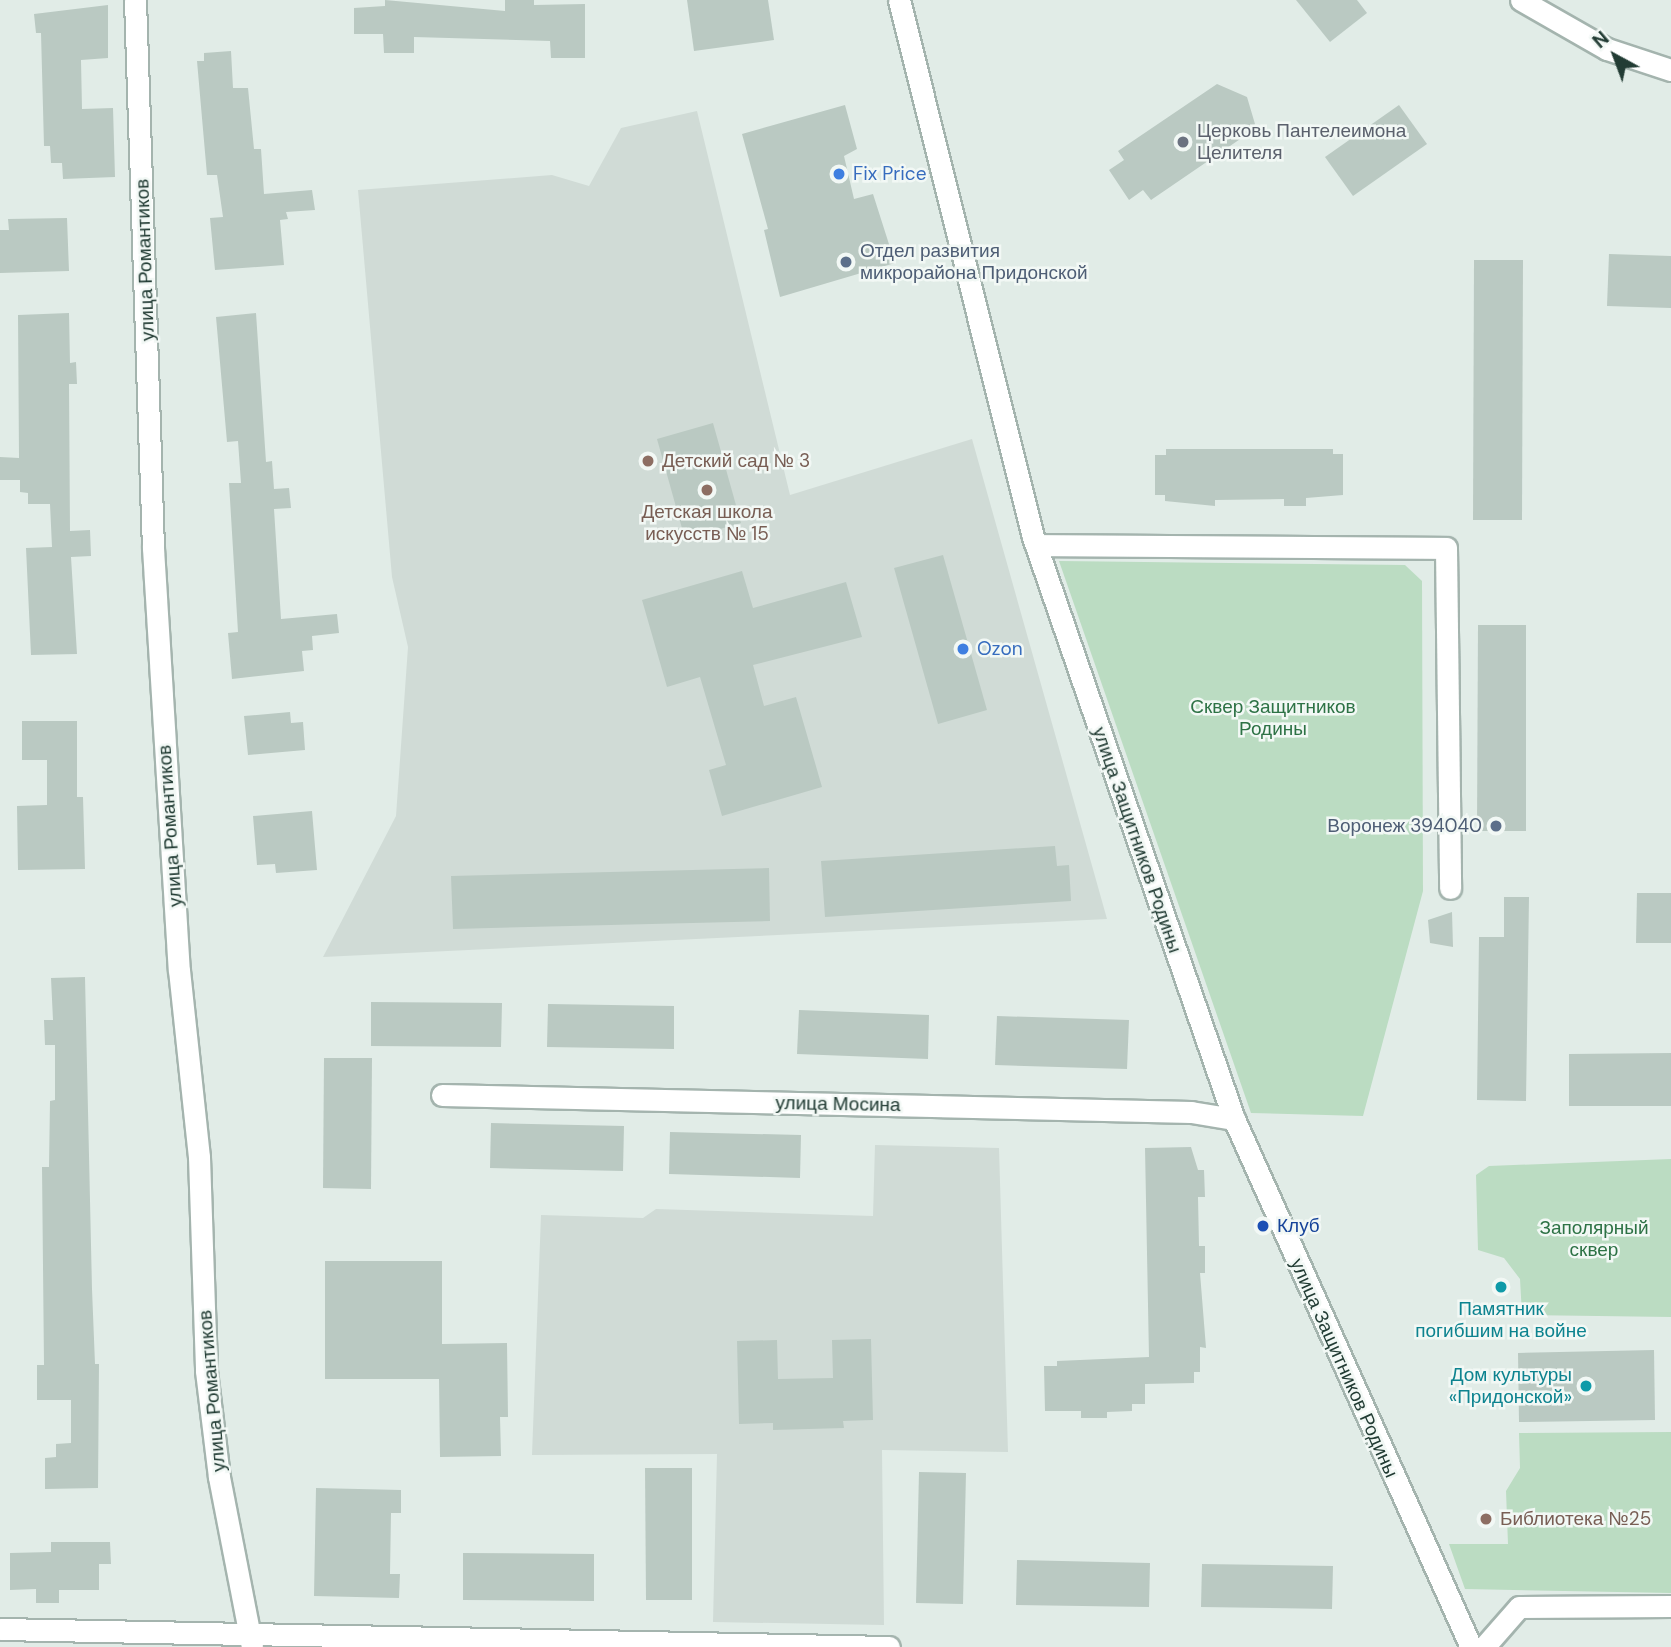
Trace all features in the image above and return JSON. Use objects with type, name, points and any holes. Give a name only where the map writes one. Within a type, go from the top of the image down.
[{"type":"street","name":"улица Романтиков","points":[[135,0],[153,548],[179,970],[199,1157],[206,1371],[219,1477],[252,1642]]},
{"type":"street","name":"улица Защитников Родины","points":[[899,0],[1036,544],[1234,1119],[1471,1647]]},
{"type":"street","points":[[1521,0],[1607,48],[1671,70]]},
{"type":"street","points":[[1036,544],[1446,548],[1450,888]]},
{"type":"street","name":"улица Мосина","points":[[442,1095],[1191,1112],[1234,1119]]},
{"type":"street","points":[[1485,1647],[1519,1607],[1671,1606]]},
{"type":"street","points":[[0,1629],[252,1642],[889,1647]]},
{"type":"shaded area","name":"Детский сад № 3","points":[[697,111],[790,495],[972,439],[1107,919],[323,957],[396,816],[408,647],[392,577],[358,190],[552,175],[589,186],[621,128]]},
{"type":"shaded area","points":[[875,1145],[999,1148],[1008,1452],[882,1450],[884,1625],[713,1622],[717,1454],[532,1455],[541,1215],[643,1218],[656,1209],[873,1216]]},
{"type":"green space","name":"Сквер Защитников Родины","points":[[1059,561],[1405,565],[1422,581],[1423,891],[1363,1116],[1251,1113]]},
{"type":"green space","name":"Заполярный сквер","points":[[1671,1159],[1671,1317],[1522,1315],[1520,1279],[1504,1258],[1478,1250],[1476,1175],[1489,1166]]},
{"type":"green space","points":[[1671,1432],[1671,1593],[1465,1589],[1449,1544],[1508,1544],[1506,1491],[1520,1468],[1519,1433]]},
{"type":"building","points":[[385,0],[505,11],[505,0],[534,0],[534,5],[585,4],[585,58],[551,58],[550,41],[414,37],[414,53],[384,53],[383,34],[354,34],[354,8],[385,6]]},
{"type":"building","points":[[687,0],[768,0],[774,40],[694,51]]},
{"type":"building","points":[[1296,0],[1357,0],[1367,13],[1330,42]]},
{"type":"building","points":[[108,5],[108,58],[81,60],[82,109],[113,108],[115,177],[63,179],[62,163],[51,163],[50,146],[44,146],[41,33],[36,33],[34,14]]},
{"type":"building","points":[[231,51],[233,88],[248,88],[254,149],[261,149],[264,194],[312,190],[315,210],[286,212],[288,219],[280,220],[284,265],[215,270],[210,218],[223,217],[217,175],[207,175],[197,61],[204,61],[204,53]]},
{"type":"building","name":"Церковь Пантелеимона Целителя","points":[[1217,84],[1247,97],[1255,124],[1249,133],[1151,200],[1143,190],[1129,200],[1109,170],[1124,160],[1118,151]]},
{"type":"building","points":[[845,105],[857,149],[844,156],[854,199],[873,194],[895,263],[780,297],[764,230],[768,229],[742,134]]},
{"type":"building","points":[[1399,105],[1427,144],[1353,196],[1325,157]]},
{"type":"building","points":[[67,218],[69,271],[0,273],[0,230],[9,230],[8,219]]},
{"type":"building","points":[[1609,254],[1671,256],[1671,308],[1607,306]]},
{"type":"building","points":[[1474,260],[1523,260],[1522,520],[1473,520]]},
{"type":"building","points":[[69,313],[70,363],[76,362],[77,384],[69,384],[70,531],[90,530],[91,556],[71,557],[77,654],[31,655],[26,548],[52,547],[50,504],[28,504],[28,493],[20,492],[20,480],[0,480],[0,457],[19,458],[18,315]]},
{"type":"building","points":[[256,313],[266,462],[272,461],[274,489],[289,488],[291,508],[274,509],[281,619],[337,614],[339,633],[312,636],[313,650],[302,651],[304,671],[232,679],[228,633],[238,632],[229,483],[241,483],[238,441],[227,442],[216,317]]},
{"type":"building","points":[[713,423],[741,523],[685,539],[657,439]]},
{"type":"building","points":[[1166,449],[1333,449],[1333,454],[1343,454],[1343,495],[1306,498],[1306,506],[1284,506],[1284,499],[1215,500],[1215,506],[1165,501],[1165,495],[1155,495],[1155,455],[1166,455]]},
{"type":"building","points":[[943,555],[987,710],[938,724],[894,568]]},
{"type":"building","points":[[742,571],[753,608],[846,582],[862,637],[753,665],[764,706],[796,697],[822,787],[722,816],[709,770],[726,765],[700,677],[667,687],[642,600]]},
{"type":"building","points":[[1478,625],[1526,625],[1526,831],[1477,831]]},
{"type":"building","points":[[290,712],[291,723],[303,722],[305,750],[248,755],[244,716]]},
{"type":"building","points":[[22,721],[77,721],[77,797],[83,797],[85,869],[18,870],[17,806],[47,805],[47,760],[22,760]]},
{"type":"building","points":[[312,811],[317,870],[276,873],[275,864],[257,865],[253,816]]},
{"type":"building","points":[[1055,846],[1057,866],[1069,865],[1071,901],[825,917],[821,861]]},
{"type":"building","points":[[769,868],[770,921],[453,929],[451,876]]},
{"type":"building","points":[[1637,893],[1671,893],[1671,943],[1636,943]]},
{"type":"building","points":[[1504,897],[1529,897],[1526,1101],[1477,1100],[1479,937],[1504,937]]},
{"type":"building","points":[[1452,912],[1453,947],[1430,943],[1428,920]]},
{"type":"building","points":[[85,977],[92,1289],[95,1364],[99,1364],[98,1488],[45,1489],[45,1458],[56,1457],[56,1444],[71,1443],[71,1400],[37,1400],[37,1365],[44,1365],[42,1167],[49,1167],[50,1101],[55,1100],[55,1045],[45,1045],[44,1020],[53,1020],[51,978]]},
{"type":"building","points":[[371,1002],[502,1003],[501,1047],[371,1046]]},
{"type":"building","points":[[548,1004],[674,1006],[674,1049],[547,1047]]},
{"type":"building","points":[[799,1010],[929,1015],[928,1059],[797,1054]]},
{"type":"building","points":[[997,1016],[1129,1020],[1127,1069],[995,1065]]},
{"type":"building","points":[[1671,1053],[1671,1106],[1569,1106],[1569,1054]]},
{"type":"building","points":[[324,1058],[372,1058],[371,1189],[323,1188]]},
{"type":"building","points":[[491,1123],[624,1126],[623,1171],[490,1168]]},
{"type":"building","points":[[670,1132],[801,1135],[800,1178],[669,1174]]},
{"type":"building","points":[[1191,1147],[1198,1170],[1204,1170],[1205,1197],[1198,1197],[1199,1246],[1205,1246],[1205,1273],[1200,1273],[1206,1348],[1200,1347],[1200,1372],[1194,1372],[1194,1383],[1145,1384],[1145,1404],[1132,1404],[1132,1411],[1107,1412],[1107,1418],[1081,1418],[1081,1411],[1045,1411],[1044,1366],[1057,1366],[1057,1361],[1149,1357],[1145,1148]]},
{"type":"building","points":[[325,1261],[442,1261],[442,1344],[507,1343],[508,1417],[500,1417],[501,1456],[440,1457],[439,1379],[325,1379]]},
{"type":"building","points":[[871,1339],[873,1420],[843,1421],[844,1428],[773,1430],[773,1423],[739,1424],[737,1341],[777,1340],[778,1379],[833,1378],[832,1340]]},
{"type":"building","name":"Дом культуры «Придонской»","points":[[1654,1350],[1655,1420],[1519,1422],[1518,1353]]},
{"type":"building","points":[[645,1468],[692,1468],[692,1600],[646,1600]]},
{"type":"building","points":[[919,1472],[966,1473],[963,1604],[916,1603]]},
{"type":"building","points":[[316,1488],[401,1490],[401,1513],[391,1513],[390,1574],[400,1574],[399,1598],[314,1596]]},
{"type":"building","points":[[51,1542],[110,1542],[111,1564],[99,1564],[99,1590],[59,1590],[59,1603],[36,1603],[36,1589],[10,1590],[10,1553],[51,1552]]},
{"type":"building","points":[[463,1553],[594,1554],[594,1601],[463,1600]]},
{"type":"building","points":[[1017,1560],[1150,1563],[1149,1607],[1016,1605]]},
{"type":"building","points":[[1202,1564],[1333,1566],[1332,1609],[1201,1607]]},
{"type":"place","name":"Церковь Пантелеимона Целителя","points":[[1183,142]]},
{"type":"place","name":"Fix Price","points":[[839,174]]},
{"type":"place","name":"Отдел развития микрорайона Придонской","points":[[846,262]]},
{"type":"place","name":"Детский сад № 3","points":[[648,461]]},
{"type":"place","name":"Детская школа искусств № 15","points":[[707,490]]},
{"type":"place","name":"Ozon","points":[[963,649]]},
{"type":"place","name":"Воронеж 394040","points":[[1496,826]]},
{"type":"place","name":"Клуб","points":[[1263,1226]]},
{"type":"place","name":"Памятник погибшим на войне","points":[[1501,1287]]},
{"type":"place","name":"Дом культуры «Придонской»","points":[[1586,1386]]},
{"type":"place","name":"Библиотека №25","points":[[1486,1519]]}]
